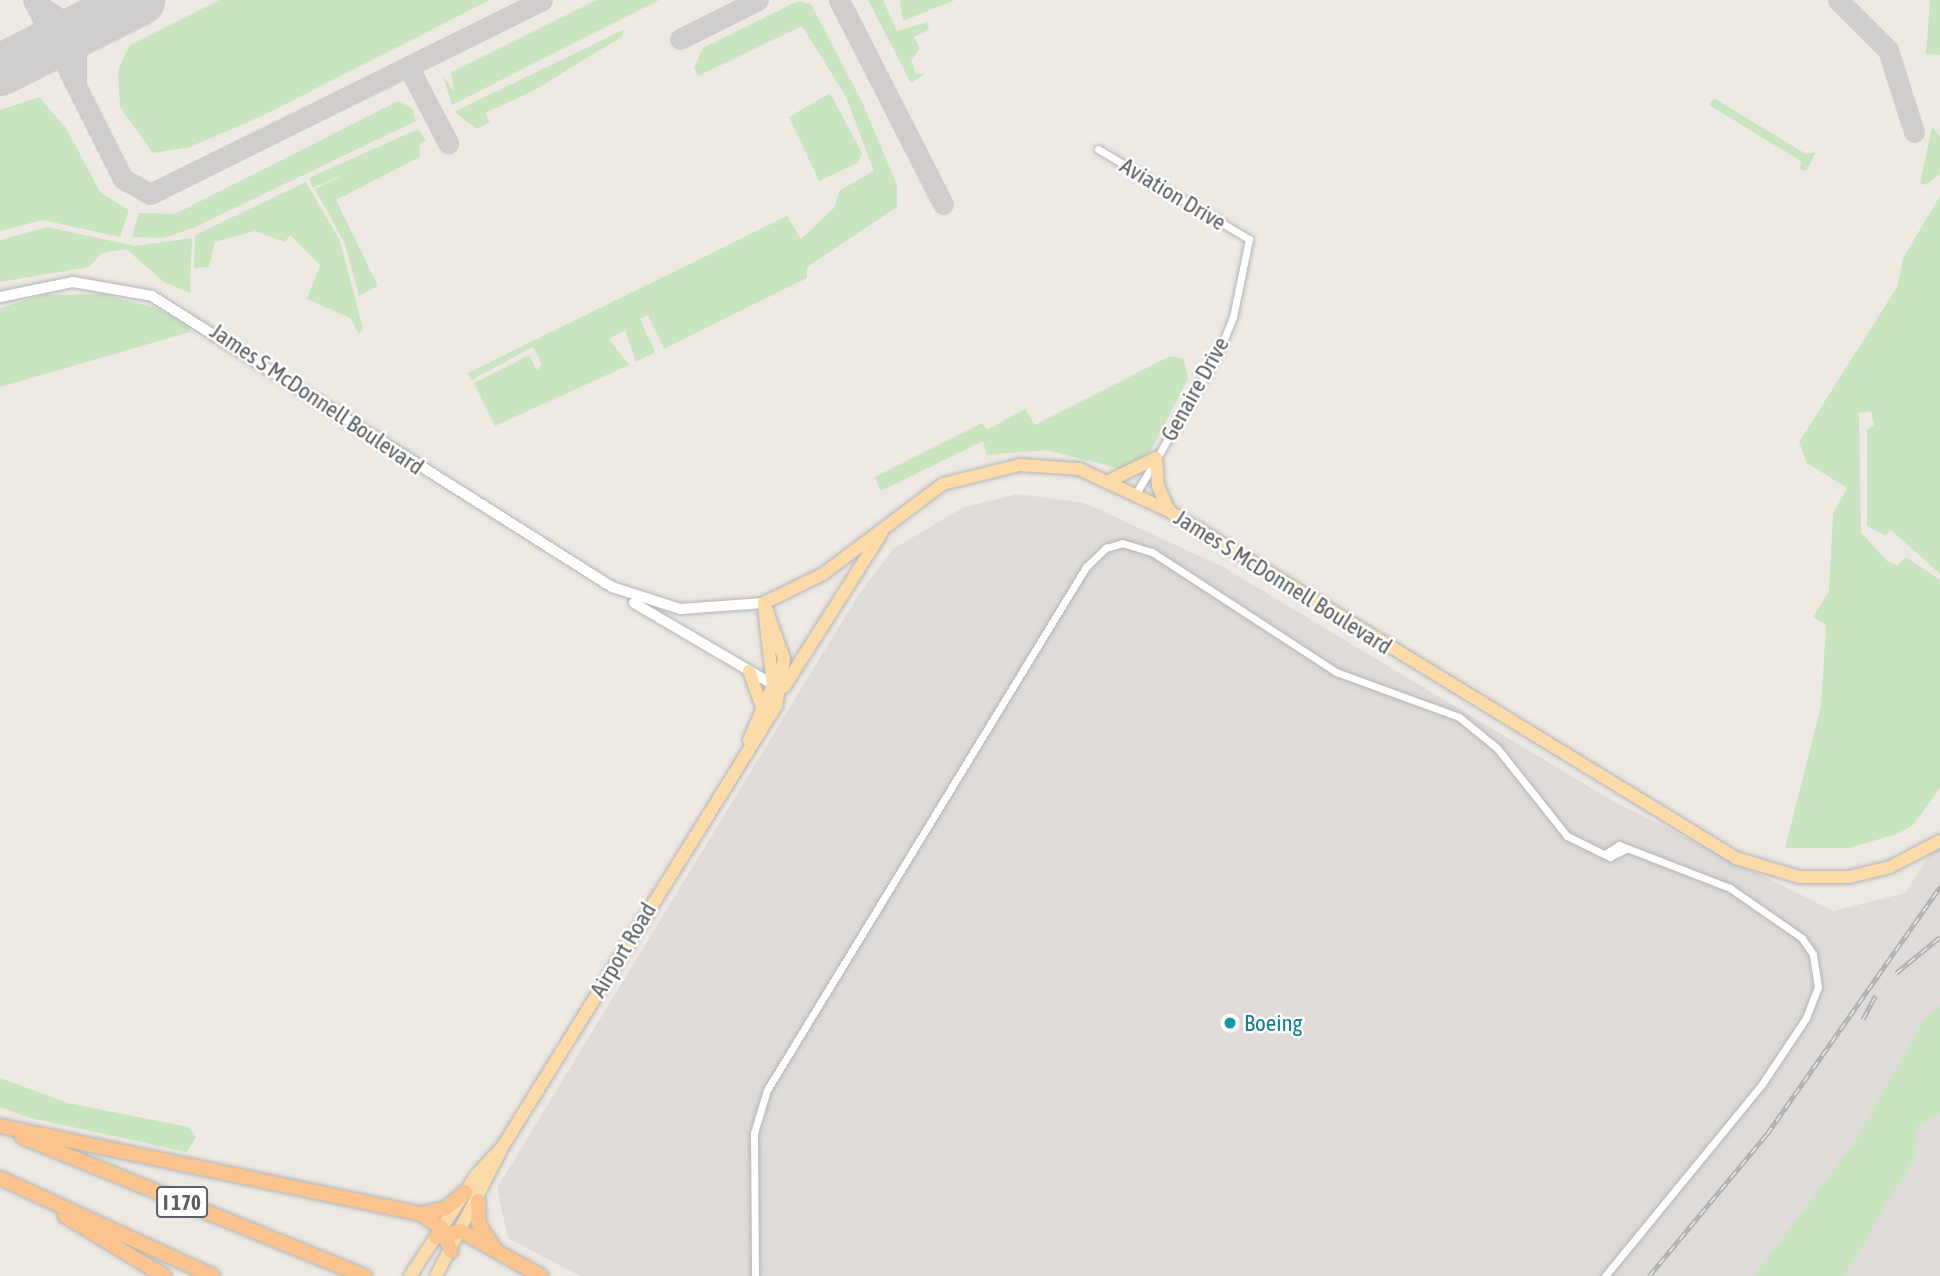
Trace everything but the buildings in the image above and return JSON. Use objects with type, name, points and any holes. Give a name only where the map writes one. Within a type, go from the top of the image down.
[{"type":"highway","points":[[0,1127],[421,1214],[446,1208],[465,1192]]},
{"type":"highway","name":"I 170","points":[[0,1127],[365,1276]]},
{"type":"highway","name":"I 170","points":[[0,1178],[213,1276]]},
{"type":"highway","points":[[26,1190],[164,1276]]},
{"type":"highway","points":[[478,1201],[479,1225],[496,1250]]},
{"type":"highway","points":[[421,1214],[441,1232],[451,1251]]},
{"type":"highway","points":[[441,1232],[461,1231],[541,1276]]},
{"type":"main road","points":[[1111,480],[1156,458],[1158,486],[1169,511]]},
{"type":"main road","name":"James S McDonnell Boulevard","points":[[764,603],[823,575],[898,514],[943,484],[992,468],[1062,467],[1111,480],[1137,492],[1736,858],[1799,877],[1841,877],[1890,867],[1936,844]]},
{"type":"main road","name":"Airport Road","points":[[743,754],[762,709],[898,514]]},
{"type":"main road","name":"Airport Road","points":[[436,1276],[478,1201],[503,1146],[743,754],[777,687],[782,641],[764,603]]},
{"type":"main road","points":[[749,671],[761,692],[762,709]]},
{"type":"main road","name":"Airport Road","points":[[410,1276],[465,1192],[503,1146]]},
{"type":"street","name":"Aviation Drive","points":[[1098,149],[1249,239]]},
{"type":"street","name":"Genaire Drive","points":[[1137,492],[1219,351],[1249,239]]},
{"type":"street","name":"James S McDonnell Boulevard","points":[[0,297],[47,284],[89,283],[166,301],[612,587],[777,687]]},
{"type":"street","points":[[755,1276],[754,1133],[767,1090],[1080,577],[1106,548],[1122,543],[1152,552],[1336,672],[1458,717],[1497,748],[1567,836],[1605,854],[1619,845],[1730,888],[1784,924],[1813,954],[1818,987],[1806,1018],[1762,1084],[1605,1276]]},
{"type":"street","name":"James S McDonnell Boulevard","points":[[612,587],[680,609],[764,603]]},
{"type":"street","points":[[1936,844],[1940,834]]},
{"type":"shaded area","points":[[1018,494],[1085,503],[1225,568],[1611,800],[1833,911],[1905,893],[1940,839],[1940,1276],[580,1276],[508,1238],[497,1188],[857,597],[893,549],[964,507]]},
{"type":"green space","points":[[219,0],[490,0],[264,115],[190,147],[153,153],[120,107],[118,69],[130,45]]},
{"type":"green space","points":[[597,0],[659,0],[452,105],[443,76],[454,91],[451,72]]},
{"type":"green space","points":[[868,0],[883,0],[897,31],[927,22],[929,29],[914,37],[920,48],[911,61],[916,74],[926,73],[911,83]]},
{"type":"green space","points":[[900,0],[955,0],[903,21]]},
{"type":"green space","points":[[1930,0],[1940,0],[1940,55],[1926,54]]},
{"type":"green space","points":[[798,1],[811,4],[863,104],[897,185],[897,207],[807,267],[807,278],[664,349],[648,315],[640,319],[655,352],[636,362],[625,330],[609,339],[629,365],[495,426],[474,383],[529,355],[537,370],[542,365],[533,347],[471,380],[468,373],[787,216],[801,239],[834,208],[840,190],[874,171],[845,95],[802,26],[698,76],[694,67],[703,48]]},
{"type":"green space","points":[[623,30],[623,36],[533,91],[485,113],[490,122],[477,129],[454,112]]},
{"type":"green space","points":[[830,93],[862,153],[858,163],[819,181],[789,117]]},
{"type":"green space","points":[[39,97],[66,128],[100,192],[129,210],[120,237],[43,220],[0,231],[0,110]]},
{"type":"green space","points":[[1714,98],[1806,154],[1816,152],[1806,171],[1799,168],[1802,162],[1709,105]]},
{"type":"green space","points":[[398,101],[412,108],[416,121],[193,228],[164,238],[132,237],[139,213],[175,214]]},
{"type":"green space","points":[[1932,127],[1940,136],[1940,174],[1926,185],[1920,183]]},
{"type":"green space","points":[[418,129],[426,140],[419,144],[420,157],[336,200],[378,286],[359,296],[345,244],[315,189],[353,170],[313,188],[309,178]]},
{"type":"green space","points":[[306,182],[340,241],[363,329],[359,334],[350,318],[307,299],[320,265],[290,235],[285,242],[255,231],[215,242],[209,267],[194,268],[195,235]]},
{"type":"green space","points":[[1940,196],[1940,574],[1890,529],[1886,536],[1867,526],[1867,430],[1874,425],[1871,411],[1859,413],[1861,532],[1887,561],[1897,565],[1906,557],[1940,580],[1940,788],[1913,825],[1897,834],[1849,848],[1785,848],[1821,706],[1826,625],[1813,617],[1829,591],[1833,514],[1847,488],[1807,463],[1799,442],[1897,287],[1903,258]]},
{"type":"green space","points":[[47,227],[135,246],[192,238],[190,293],[164,282],[126,249],[102,253],[89,267],[0,282],[0,240]]},
{"type":"green space","points":[[100,294],[156,308],[190,325],[190,332],[0,387],[0,308],[42,295]]},
{"type":"green space","points":[[1170,356],[1184,359],[1188,379],[1146,460],[1125,470],[1046,450],[987,455],[983,441],[881,491],[875,477],[982,423],[987,430],[1025,409],[1035,425]]},
{"type":"green space","points":[[1940,1005],[1940,1114],[1916,1127],[1915,1157],[1844,1276],[1754,1276],[1854,1143],[1923,1021]]},
{"type":"green space","points":[[0,1078],[68,1103],[189,1127],[196,1137],[187,1152],[26,1117],[0,1107]]},
{"type":"taxiway","points":[[33,0],[123,179],[150,194],[542,0]]},
{"type":"taxiway","points":[[680,39],[758,0]]},
{"type":"taxiway","points":[[839,0],[943,204]]},
{"type":"taxiway","points":[[1838,0],[1888,50],[1914,132]]},
{"type":"taxiway","points":[[37,4],[66,23],[99,20]]},
{"type":"taxiway","points":[[76,80],[76,51],[99,20]]},
{"type":"taxiway","points":[[409,68],[448,143]]},
{"type":"runway","points":[[0,70],[139,0]]},
{"type":"railway","points":[[1649,1276],[1767,1134],[1940,887]]},
{"type":"railway","points":[[1896,973],[1940,937]]},
{"type":"railway","points":[[1863,1019],[1876,995]]},
{"type":"place","name":"Boeing","points":[[1230,1023]]}]
